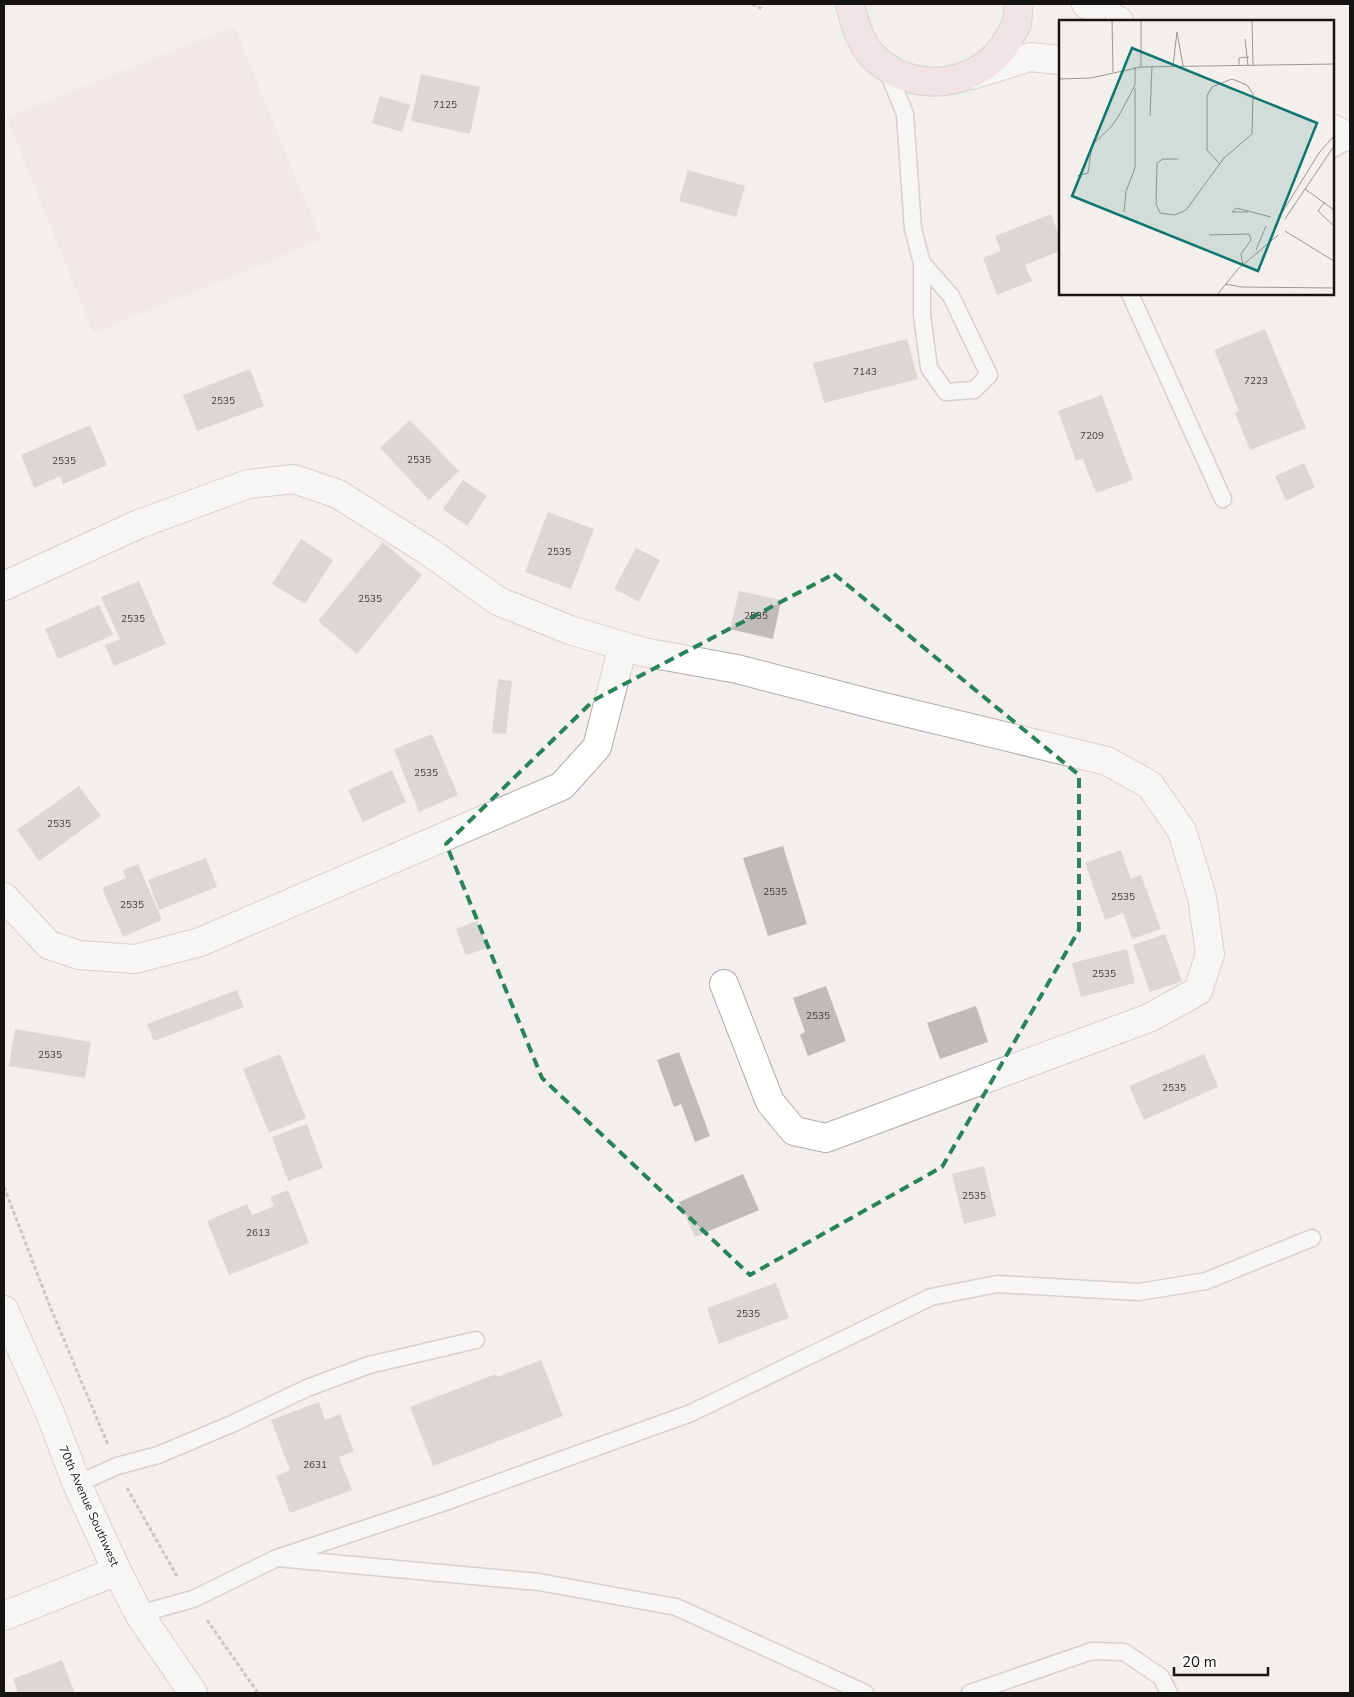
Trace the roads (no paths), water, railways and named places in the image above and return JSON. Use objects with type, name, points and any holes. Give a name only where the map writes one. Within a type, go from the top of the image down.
[{"type":"main road","points":[[850,4],[858,35],[878,61],[906,78],[939,83],[971,75],[999,55],[1016,24],[1019,4]]},
{"type":"street","points":[[1086,4],[1117,20]]},
{"type":"street","points":[[971,75],[1030,57],[1059,60]]},
{"type":"street","points":[[1334,130],[1350,138]]},
{"type":"street","points":[[4,586],[139,524],[248,484],[294,479],[338,494],[431,553],[498,601],[570,630],[643,652],[737,669],[1107,761],[1150,785],[1182,831],[1202,897],[1210,954],[1198,991],[1149,1018],[826,1138],[794,1131],[770,1102],[724,984]]},
{"type":"street","points":[[4,898],[49,945],[79,955],[135,959],[200,942],[562,786],[597,748],[623,646]]},
{"type":"street","name":"70th Avenue Southwest","points":[[5,1316],[50,1413],[77,1484],[139,1614],[193,1693]]},
{"type":"street","points":[[4,1616],[118,1571]]},
{"type":"lane","points":[[885,65],[905,114],[913,229],[922,263],[922,315],[930,368],[946,392],[974,390],[989,376],[951,296],[922,263]]},
{"type":"lane","points":[[1334,148],[1350,138]]},
{"type":"lane","points":[[1130,295],[1223,499]]},
{"type":"lane","points":[[139,1614],[193,1599],[277,1558],[445,1502],[691,1413],[931,1297],[997,1284],[1140,1292],[1206,1281],[1312,1238]]},
{"type":"lane","points":[[77,1484],[117,1466],[158,1455],[234,1423],[307,1388],[369,1365],[476,1340]]},
{"type":"lane","points":[[277,1558],[539,1582],[676,1607],[865,1693]]},
{"type":"lane","points":[[970,1693],[1092,1651],[1124,1652],[1160,1677],[1169,1693]]}]
